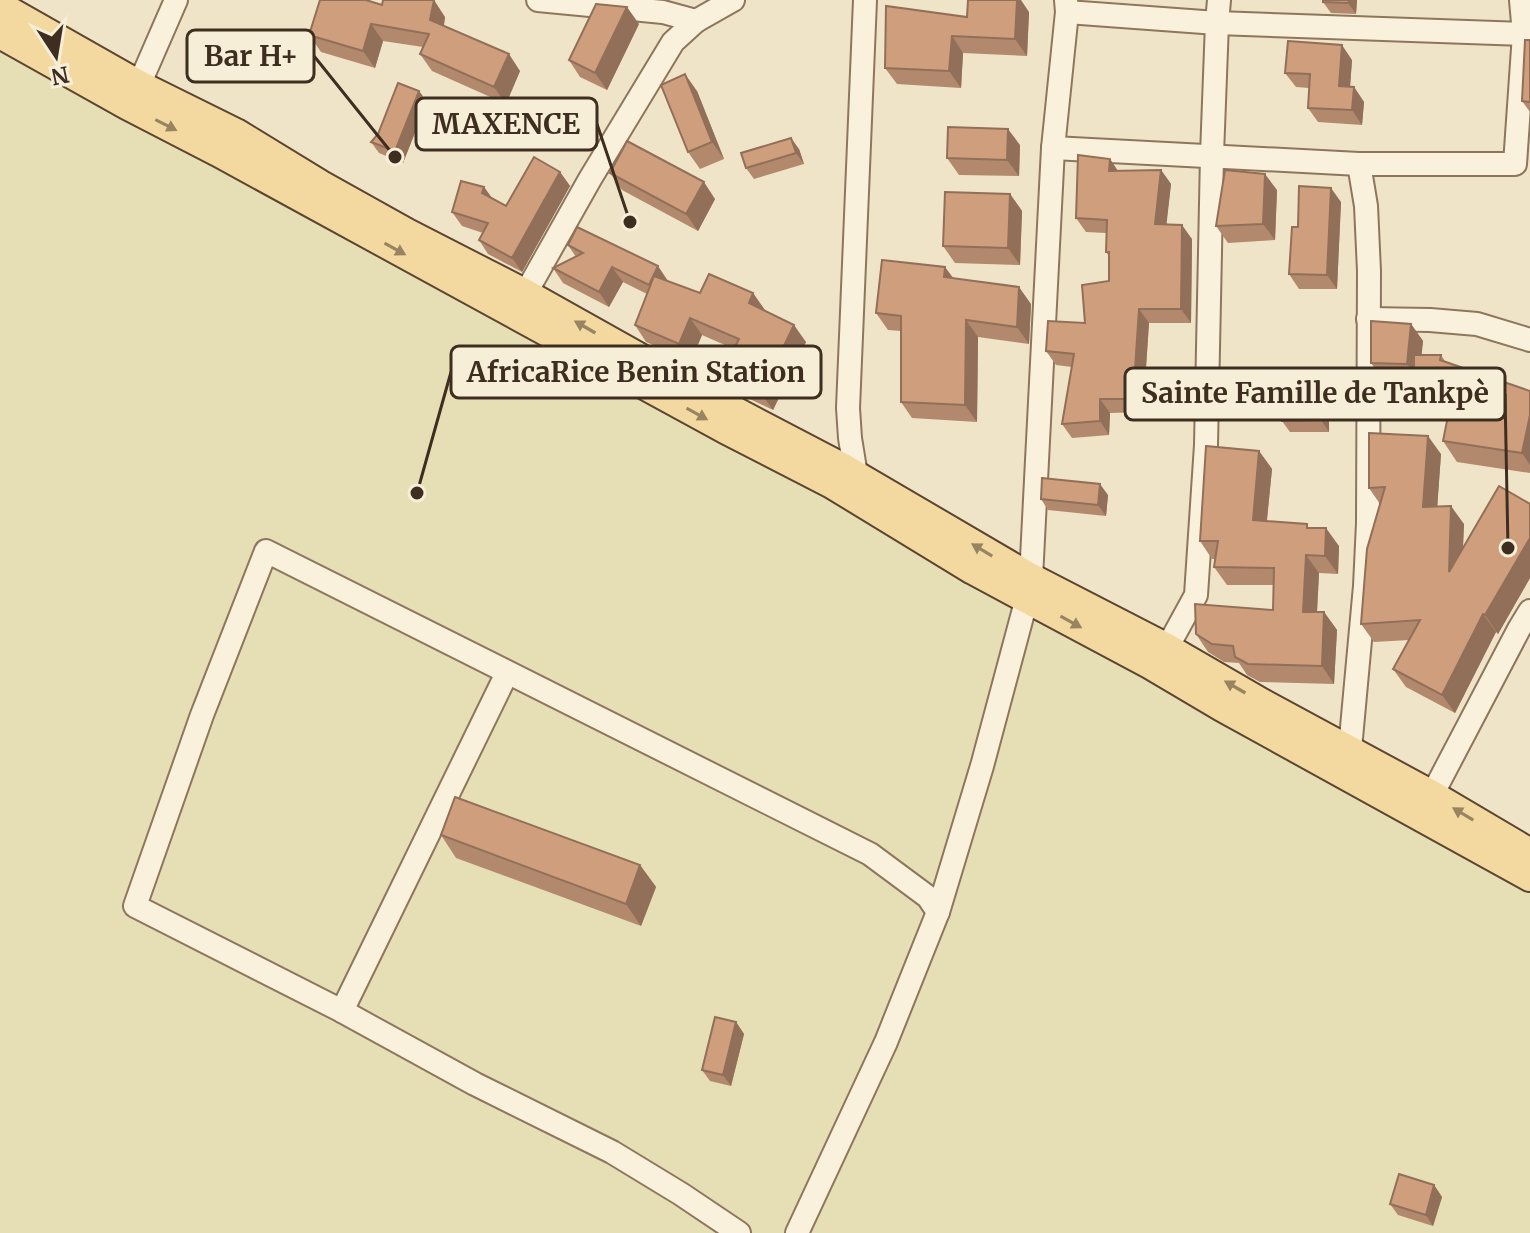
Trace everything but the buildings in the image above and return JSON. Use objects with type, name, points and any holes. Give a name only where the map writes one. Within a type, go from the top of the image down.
[{"type":"main road","points":[[0,6],[133,95]]},
{"type":"main road","points":[[0,34],[133,95],[236,133],[407,233],[520,304],[740,414],[851,484],[1029,588],[1159,656],[1262,703],[1345,760],[1421,803],[1530,877]]},
{"type":"main road","points":[[1421,803],[1530,853]]},
{"type":"street","points":[[133,95],[176,0]]},
{"type":"street","points":[[538,0],[663,12],[696,21]]},
{"type":"street","points":[[520,304],[590,179],[673,42],[696,21],[733,0]]},
{"type":"street","points":[[851,484],[848,408],[865,0]]},
{"type":"street","points":[[1053,148],[1359,164],[1515,164],[1524,34],[1521,0]]},
{"type":"street","points":[[797,1233],[886,1042],[938,912],[982,766],[1029,588],[1053,148],[1066,6],[1218,11],[1524,34]]},
{"type":"street","points":[[1159,656],[1196,595],[1206,445],[1218,11]]},
{"type":"street","points":[[1345,760],[1365,586],[1368,523],[1369,271],[1359,164]]},
{"type":"street","points":[[1368,319],[1477,324],[1530,340]]},
{"type":"street","points":[[739,1233],[612,1152],[135,906],[202,715],[266,551],[870,854],[928,897],[938,912]]},
{"type":"street","points":[[1421,803],[1526,625]]},
{"type":"street","points":[[342,1011],[507,673]]},
{"type":"shaded area","points":[[0,29],[1530,880],[1530,1233],[0,1233]]},
{"type":"place","name":"Bar H+","points":[[395,157]]},
{"type":"place","name":"MAXENCE","points":[[630,222]]},
{"type":"place","name":"AfricaRice Benin Station","points":[[417,493]]},
{"type":"place","name":"Sainte Famille de Tankpè","points":[[1508,548]]}]
